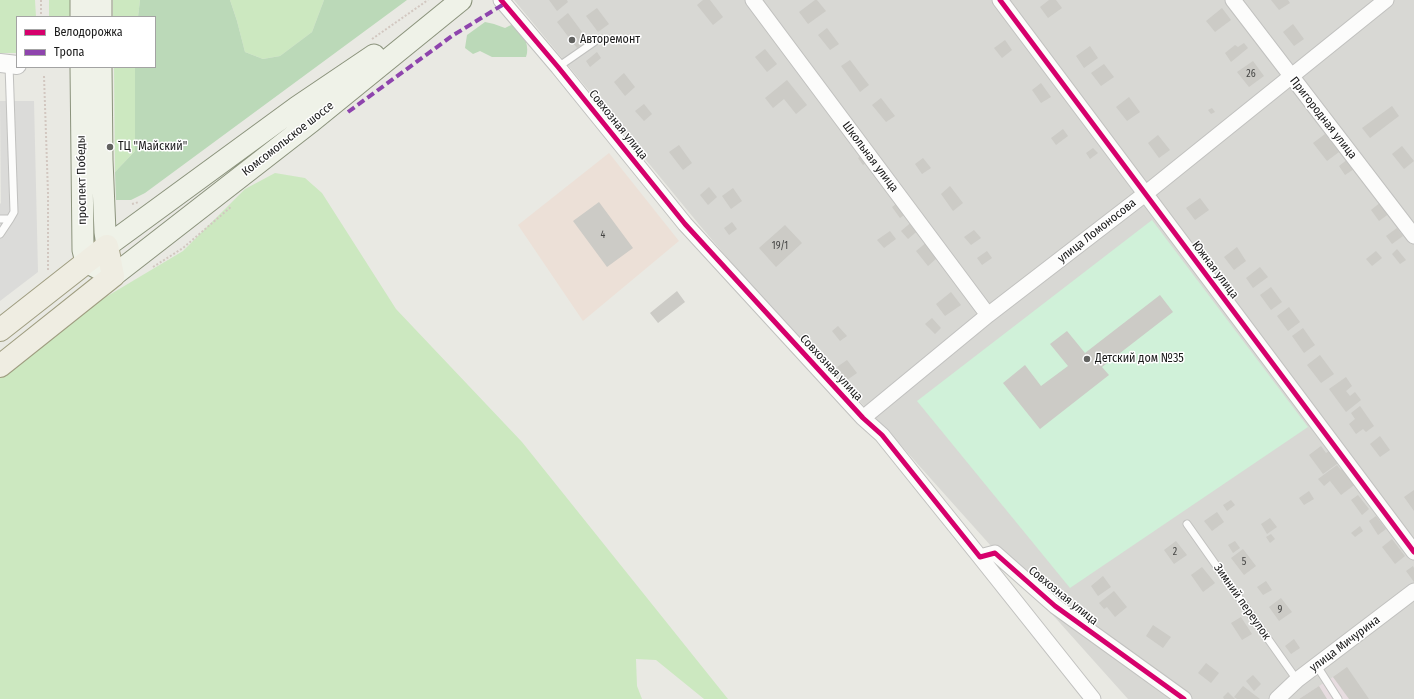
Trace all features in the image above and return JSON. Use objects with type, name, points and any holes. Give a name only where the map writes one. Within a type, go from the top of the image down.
[{"type":"main road","points":[[81,0],[81,16]]},
{"type":"main road","points":[[101,0],[101,16]]},
{"type":"main road","name":"Комсомольское шоссе","points":[[0,330],[107,246],[297,107],[456,0]]},
{"type":"main road","name":"Комсомольское шоссе","points":[[0,366],[310,122],[461,0]]},
{"type":"main road","name":"проспект Победы","points":[[82,68],[83,250],[86,262]]},
{"type":"main road","name":"проспект Победы","points":[[101,68],[104,232],[107,246]]},
{"type":"main road","points":[[297,107],[310,122]]},
{"type":"main road","points":[[107,246],[113,276]]},
{"type":"main road","points":[[86,262],[113,276]]},
{"type":"street","name":"Совхозная улица","points":[[501,0],[558,67],[685,224],[863,418],[882,435],[980,557],[995,553],[1055,606],[1184,699]]},
{"type":"street","name":"Школьная улица","points":[[753,0],[988,315]]},
{"type":"street","name":"Южная улица","points":[[1000,0],[1414,552]]},
{"type":"street","name":"Пригородная улица","points":[[1233,0],[1414,236]]},
{"type":"street","name":"улица Ломоносова","points":[[863,418],[988,315],[1145,194],[1386,0]]},
{"type":"street","points":[[980,557],[1093,699]]},
{"type":"street","name":"улица Мичурина","points":[[1280,698],[1297,680],[1414,591]]},
{"type":"lane","points":[[558,67],[594,42]]},
{"type":"lane","points":[[0,234],[14,212],[9,64]]},
{"type":"lane","points":[[0,219],[10,219]]},
{"type":"lane","name":"Зимний переулок","points":[[1187,524],[1297,680]]},
{"type":"lane","points":[[1317,666],[1338,699]]},
{"type":"path","points":[[41,0],[42,16]]},
{"type":"path","points":[[44,76],[48,193],[48,271]]},
{"type":"shaded area","points":[[514,0],[1414,0],[1414,699],[1128,699],[897,441],[752,287]]},
{"type":"shaded area","points":[[0,101],[34,101],[38,272],[0,301],[1,203]]},
{"type":"shaded area","points":[[609,153],[679,241],[583,321],[518,225]]},
{"type":"shaded area","points":[[1333,677],[1369,699],[1299,699]]},
{"type":"green space","points":[[0,0],[35,0],[36,16],[16,16],[16,53],[0,53]]},
{"type":"green space","points":[[49,0],[77,0],[77,16],[49,16]]},
{"type":"green space","points":[[113,0],[140,0],[138,16],[113,16]]},
{"type":"green space","points":[[140,0],[230,0],[245,52],[263,59],[280,56],[312,32],[324,0],[407,0],[145,193],[131,200],[116,200],[115,172],[135,151],[135,68],[156,68],[156,16],[138,16]]},
{"type":"green space","points":[[230,0],[324,0],[312,32],[280,56],[263,59],[245,52]]},
{"type":"green space","points":[[485,22],[505,28],[511,25],[518,27],[526,41],[526,57],[492,57],[480,51],[473,54],[465,48],[467,35]]},
{"type":"green space","points":[[114,68],[135,68],[135,151],[115,172]]},
{"type":"green space","points":[[275,173],[305,178],[322,193],[396,309],[522,442],[728,699],[704,699],[656,660],[636,659],[637,686],[642,699],[0,699],[0,377],[37,338],[183,251],[245,189]]},
{"type":"green space","points":[[1152,220],[1308,427],[1070,588],[917,401]]},
{"type":"building","points":[[549,0],[567,0],[568,2],[557,11]]},
{"type":"building","points":[[703,0],[710,0],[723,17],[713,25],[697,5]]},
{"type":"building","points":[[817,0],[826,11],[808,24],[799,12]]},
{"type":"building","points":[[1049,0],[1056,0],[1062,8],[1048,18],[1040,7]]},
{"type":"building","points":[[1271,0],[1288,0],[1290,3],[1279,10]]},
{"type":"building","points":[[597,8],[609,24],[598,32],[586,16]]},
{"type":"building","points":[[1222,8],[1231,20],[1215,32],[1206,21]]},
{"type":"building","points":[[568,13],[588,40],[577,48],[557,22]]},
{"type":"building","points":[[1293,24],[1304,39],[1294,46],[1283,32]]},
{"type":"building","points":[[827,28],[839,44],[830,50],[818,35]]},
{"type":"building","points":[[1005,40],[1012,50],[1002,58],[994,48]]},
{"type":"building","points":[[1244,43],[1248,48],[1231,62],[1225,53],[1235,45],[1238,47]]},
{"type":"building","points":[[1090,46],[1098,58],[1084,68],[1076,56]]},
{"type":"building","points":[[765,49],[777,64],[767,72],[755,57]]},
{"type":"building","points":[[597,52],[601,58],[590,67],[586,61]]},
{"type":"building","points":[[850,60],[869,85],[860,92],[841,66]]},
{"type":"building","points":[[1253,61],[1264,76],[1249,87],[1237,72]]},
{"type":"building","points":[[1104,64],[1114,77],[1101,86],[1091,73]]},
{"type":"building","points":[[624,73],[635,87],[625,96],[614,82]]},
{"type":"building","points":[[787,80],[807,105],[796,114],[784,99],[773,108],[765,98]]},
{"type":"building","points":[[1041,83],[1051,97],[1041,103],[1032,90]]},
{"type":"building","points":[[1129,97],[1140,112],[1127,121],[1116,107]]},
{"type":"building","points":[[881,98],[895,116],[886,122],[872,105]]},
{"type":"building","points":[[644,104],[652,114],[644,121],[635,111]]},
{"type":"building","points":[[1392,106],[1399,116],[1370,138],[1362,128]]},
{"type":"building","points":[[1212,108],[1215,112],[1211,114],[1208,110]]},
{"type":"building","points":[[1063,129],[1068,136],[1056,145],[1051,138]]},
{"type":"building","points":[[1325,134],[1339,152],[1327,161],[1313,143]]},
{"type":"building","points":[[1158,135],[1170,150],[1159,158],[1148,143]]},
{"type":"building","points":[[679,145],[692,163],[683,170],[669,152]]},
{"type":"building","points":[[1402,146],[1414,161],[1404,169],[1392,154]]},
{"type":"building","points":[[1093,148],[1098,153],[1090,159],[1086,153]]},
{"type":"building","points":[[865,153],[870,160],[863,165],[858,158]]},
{"type":"building","points":[[923,158],[931,168],[922,174],[915,164]]},
{"type":"building","points":[[1348,159],[1354,169],[1345,175],[1339,166]]},
{"type":"building","points":[[950,186],[963,203],[953,211],[941,194]]},
{"type":"building","points":[[709,187],[717,197],[708,205],[700,195]]},
{"type":"building","points":[[733,188],[742,201],[731,209],[722,196]]},
{"type":"building","points":[[1200,198],[1209,210],[1195,220],[1186,208]]},
{"type":"building","points":[[599,202],[633,248],[607,267],[573,221]]},
{"type":"building","points":[[899,202],[907,213],[900,218],[892,207]]},
{"type":"building","points":[[1381,202],[1390,213],[1379,221],[1371,210]]},
{"type":"building","points":[[914,220],[921,228],[908,239],[901,231]]},
{"type":"building","points":[[732,222],[737,229],[729,235],[724,228]]},
{"type":"building","points":[[785,225],[802,243],[776,267],[759,248]]},
{"type":"building","points":[[1397,228],[1403,236],[1392,244],[1386,236]]},
{"type":"building","points":[[974,230],[981,238],[971,245],[964,237]]},
{"type":"building","points":[[890,231],[896,239],[884,248],[877,240]]},
{"type":"building","points":[[927,242],[938,257],[928,266],[916,251]]},
{"type":"building","points":[[1237,247],[1246,261],[1234,270],[1224,257]]},
{"type":"building","points":[[1397,249],[1406,260],[1400,264],[1392,254]]},
{"type":"building","points":[[987,251],[992,258],[982,265],[977,258]]},
{"type":"building","points":[[1376,251],[1382,258],[1372,266],[1366,259]]},
{"type":"building","points":[[1260,267],[1268,277],[1253,288],[1246,278]]},
{"type":"building","points":[[1271,287],[1282,302],[1271,310],[1260,295]]},
{"type":"building","points":[[677,291],[685,302],[658,323],[650,313]]},
{"type":"building","points":[[951,292],[961,305],[945,316],[936,304]]},
{"type":"building","name":"Детский дом №35","points":[[1160,295],[1173,312],[1102,367],[1109,375],[1040,429],[1003,383],[1025,365],[1041,386],[1068,366],[1050,344],[1067,331],[1085,353]]},
{"type":"building","points":[[1289,307],[1300,322],[1288,331],[1277,316]]},
{"type":"building","points":[[932,318],[941,328],[935,334],[925,324]]},
{"type":"building","points":[[838,326],[847,336],[840,341],[832,331]]},
{"type":"building","points":[[1303,328],[1315,345],[1304,353],[1292,336]]},
{"type":"building","points":[[1320,355],[1334,374],[1321,383],[1307,365]]},
{"type":"building","points":[[847,360],[857,373],[847,380],[837,367]]},
{"type":"building","points":[[1346,377],[1352,386],[1346,391],[1350,396],[1355,392],[1361,400],[1346,412],[1329,389]]},
{"type":"building","points":[[1360,406],[1374,426],[1366,432],[1363,429],[1356,434],[1349,424],[1355,419],[1351,413]]},
{"type":"building","points":[[1380,436],[1390,450],[1380,457],[1370,444]]},
{"type":"building","points":[[1321,446],[1326,453],[1332,449],[1341,461],[1323,474],[1309,455]]},
{"type":"building","points":[[1337,465],[1341,470],[1345,467],[1357,483],[1341,495],[1330,481],[1324,486],[1318,479]]},
{"type":"building","points":[[1414,490],[1414,511],[1404,497]]},
{"type":"building","points":[[1309,491],[1314,499],[1304,505],[1299,498]]},
{"type":"building","points":[[1358,495],[1369,509],[1362,515],[1351,500]]},
{"type":"building","points":[[1231,500],[1235,505],[1227,511],[1223,505]]},
{"type":"building","points":[[1217,512],[1224,522],[1212,531],[1204,521]]},
{"type":"building","points":[[1376,516],[1386,529],[1378,535],[1369,521]]},
{"type":"building","points":[[1270,518],[1277,527],[1267,534],[1261,524]]},
{"type":"building","points":[[1360,526],[1363,531],[1355,537],[1351,533]]},
{"type":"building","points":[[1271,534],[1275,539],[1270,543],[1266,537]]},
{"type":"building","points":[[1392,539],[1405,556],[1395,564],[1382,547]]},
{"type":"building","points":[[1176,541],[1187,555],[1174,564],[1164,550]]},
{"type":"building","points":[[1235,541],[1240,548],[1233,553],[1228,545]]},
{"type":"building","points":[[1243,549],[1256,566],[1244,575],[1231,558]]},
{"type":"building","points":[[1413,566],[1414,568],[1414,582],[1406,571]]},
{"type":"building","points":[[1202,567],[1215,583],[1203,592],[1191,575]]},
{"type":"building","points":[[1103,576],[1111,587],[1098,596],[1091,586]]},
{"type":"building","points":[[1266,581],[1272,590],[1263,595],[1257,587]]},
{"type":"building","points":[[1114,591],[1127,607],[1115,617],[1107,607],[1104,609],[1099,603]]},
{"type":"building","points":[[1281,598],[1292,612],[1279,621],[1269,607]]},
{"type":"building","points":[[1241,617],[1252,634],[1242,640],[1231,623]]},
{"type":"building","points":[[1153,625],[1171,637],[1163,648],[1146,636]]},
{"type":"building","points":[[1294,639],[1300,648],[1291,654],[1285,646]]},
{"type":"building","points":[[1206,663],[1219,673],[1211,683],[1198,673]]},
{"type":"building","points":[[1347,667],[1369,699],[1349,699],[1333,677]]},
{"type":"building","points":[[1253,675],[1261,684],[1254,691],[1246,681]]},
{"type":"building","points":[[1243,686],[1260,699],[1237,699],[1234,697]]},
{"type":"building","points":[[1319,686],[1327,699],[1299,699]]},
{"type":"building","points":[[1228,692],[1235,699],[1224,699],[1223,697]]},
{"type":"marked path","points":[[348,112],[452,36],[504,4]]},
{"type":"cycle path","points":[[501,0],[558,67],[685,224],[863,418],[882,435],[980,557],[995,553],[1055,606],[1184,699]]},
{"type":"cycle path","points":[[1000,0],[1414,552]]},
{"type":"place","name":"Авторемонт","points":[[572,40]]},
{"type":"place","name":"ТЦ \"Майский\"","points":[[110,147]]},
{"type":"place","name":"Детский дом №35","points":[[1087,359]]}]
